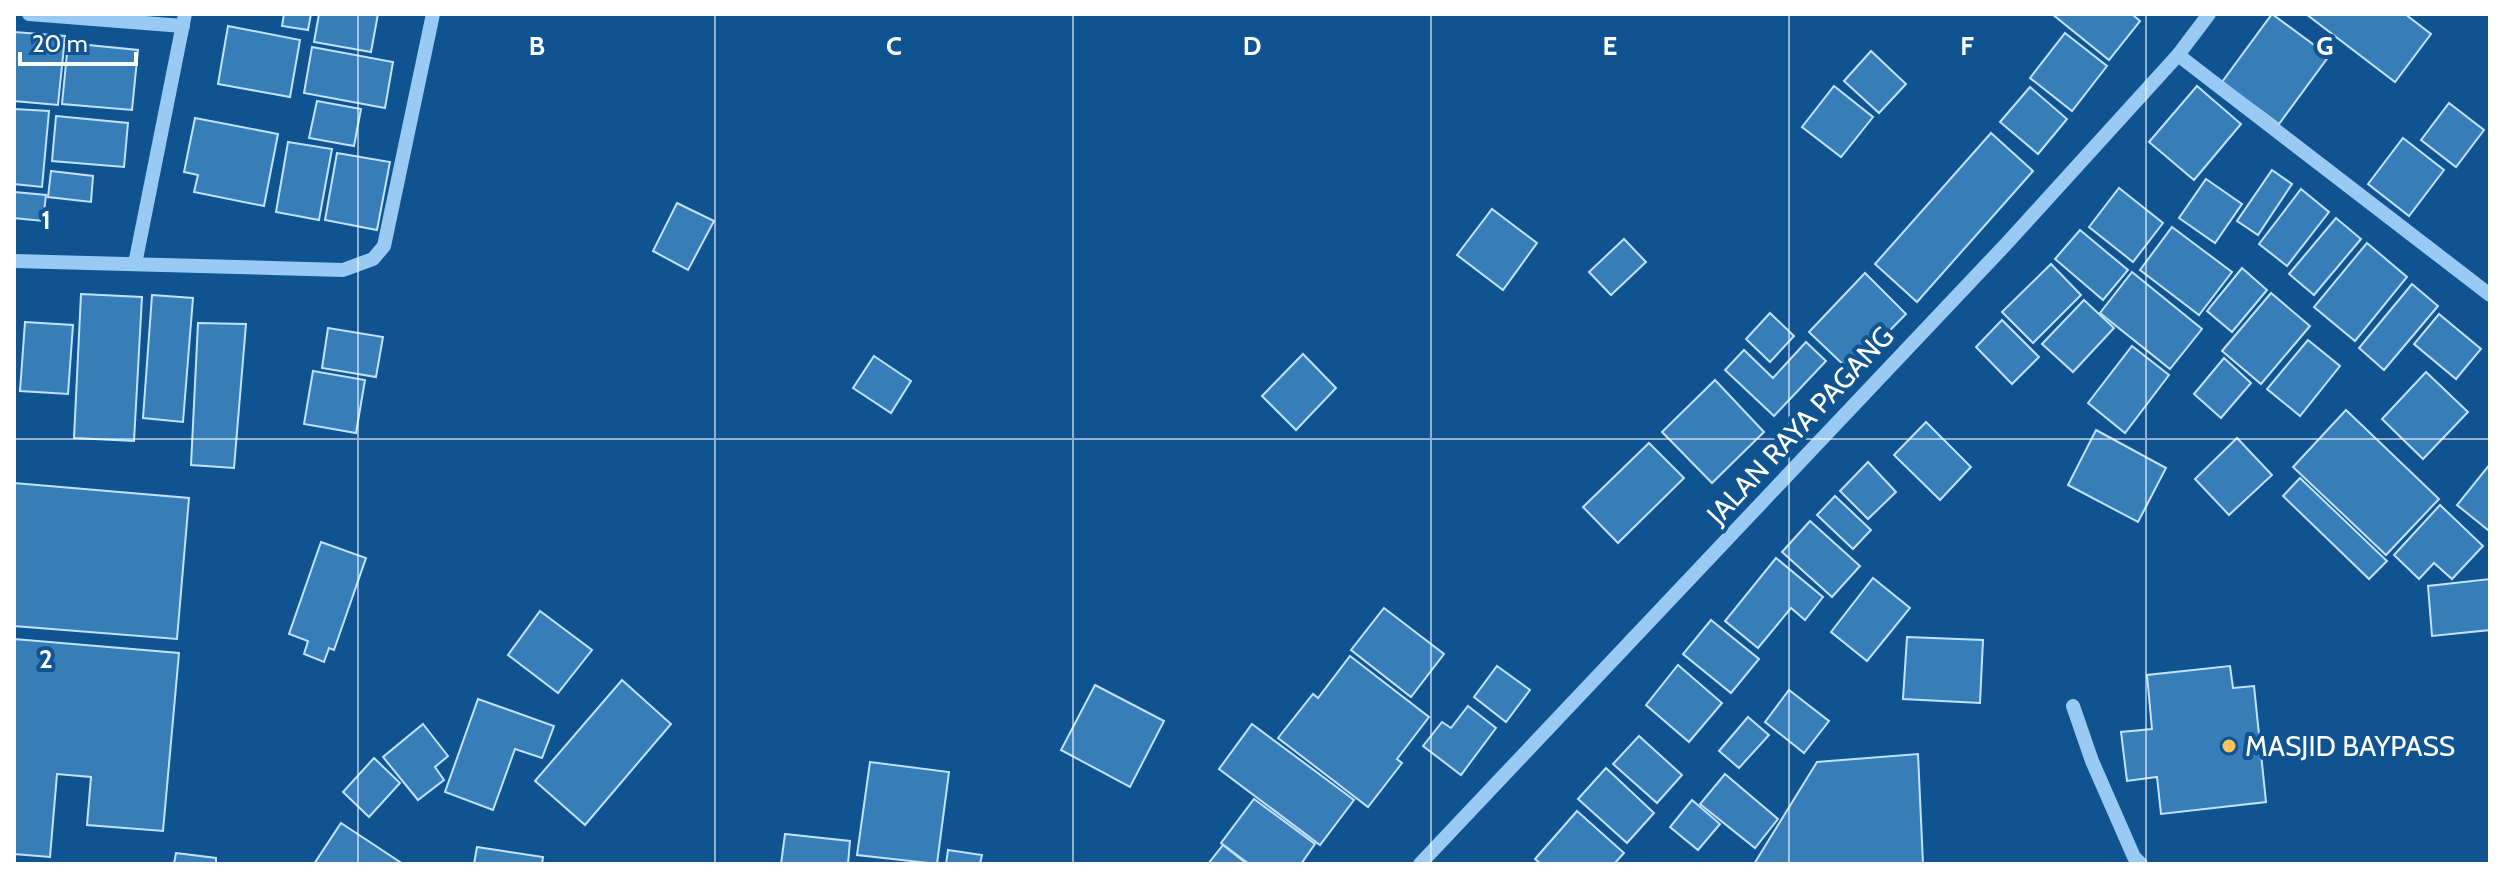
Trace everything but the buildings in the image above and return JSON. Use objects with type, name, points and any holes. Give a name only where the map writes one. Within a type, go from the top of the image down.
[{"type":"street","points":[[29,14],[184,20],[135,264]]},
{"type":"street","points":[[14,261],[343,270],[373,259],[384,246],[433,14]]},
{"type":"street","name":"JALAN RAYA PAGANG","points":[[1420,864],[1997,254],[2178,55],[2209,14]]},
{"type":"street","points":[[2178,55],[2490,295]]},
{"type":"street","points":[[2073,706],[2092,761],[2134,857],[2141,864]]},
{"type":"place","name":"MASJID BAYPASS","points":[[2229,746]]}]
